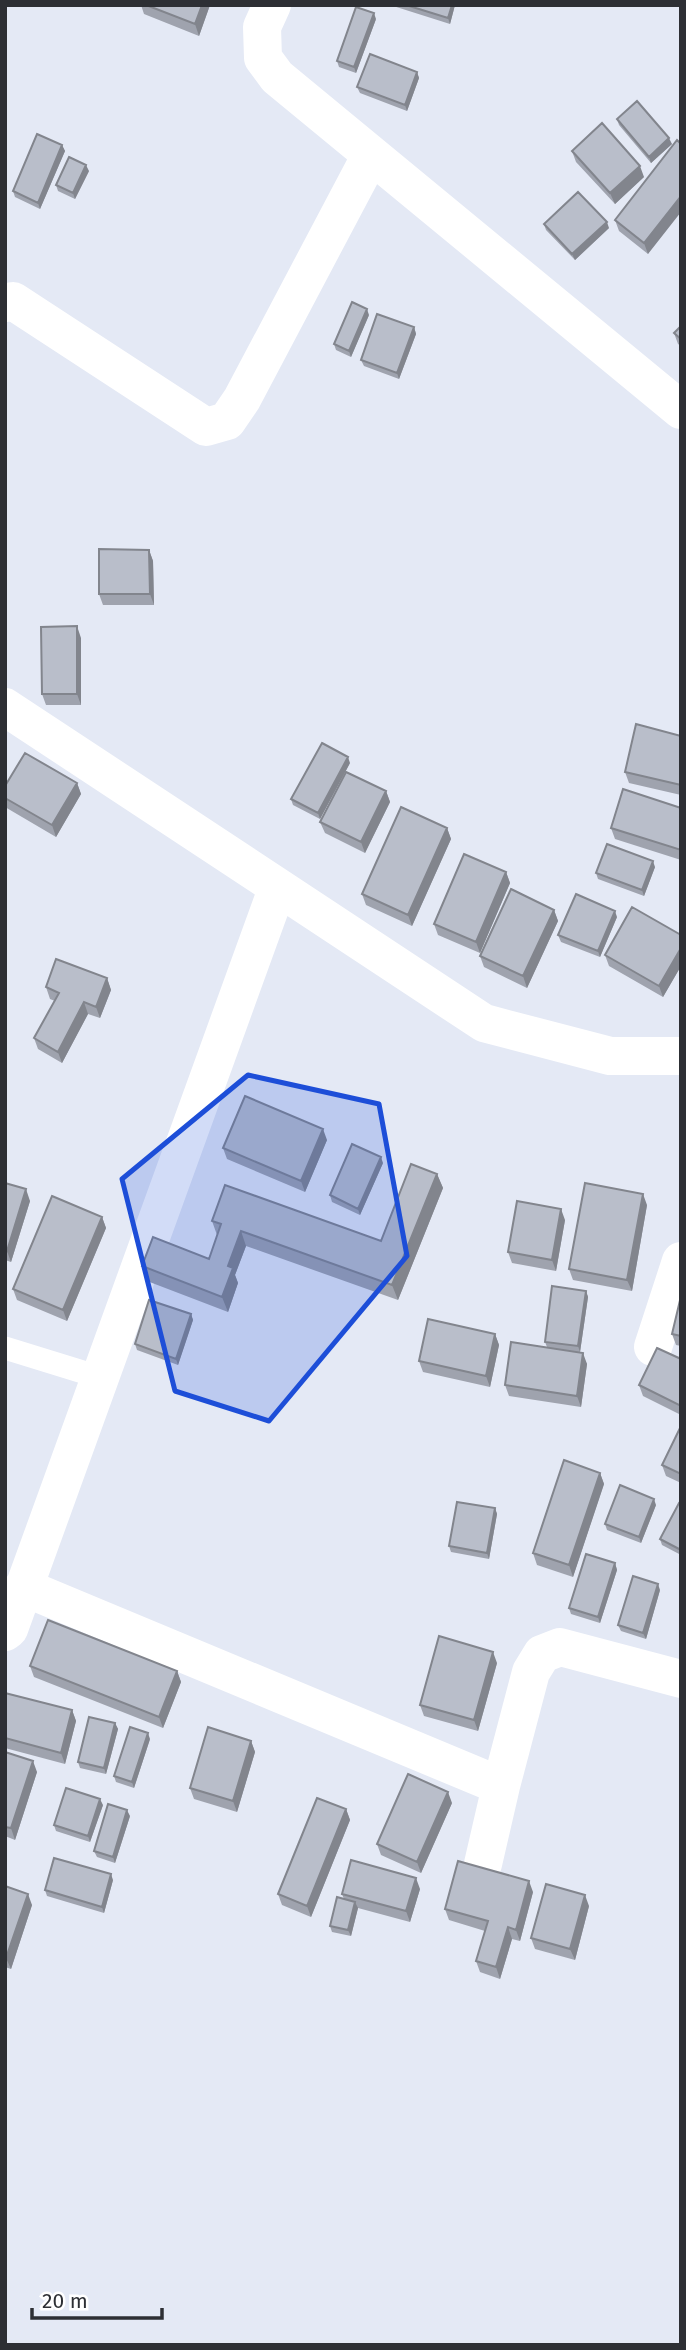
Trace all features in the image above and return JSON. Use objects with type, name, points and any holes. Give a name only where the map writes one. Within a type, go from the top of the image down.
[{"type":"street","points":[[272,5],[262,27],[262,58],[277,77],[681,410]]},
{"type":"street","points":[[5,303],[13,301],[206,427],[227,421],[242,399],[371,155]]},
{"type":"street","points":[[5,707],[484,1023],[610,1056],[681,1056]]},
{"type":"street","points":[[5,1632],[9,1629],[278,889]]},
{"type":"street","points":[[653,1347],[681,1261]]},
{"type":"street","points":[[23,1587],[501,1786]]},
{"type":"street","points":[[483,1864],[531,1672],[542,1654],[560,1647],[681,1679]]},
{"type":"lane","points":[[5,1348],[99,1377]]},
{"type":"highlighted area","points":[[248,1075],[379,1104],[407,1256],[269,1421],[175,1391],[122,1179]]},
{"type":"building","points":[[146,5],[202,5],[195,24]]},
{"type":"building","points":[[406,5],[452,5],[448,18]]},
{"type":"building","points":[[356,7],[374,13],[354,67],[337,61]]},
{"type":"building","points":[[370,54],[417,72],[405,105],[357,87]]},
{"type":"building","points":[[637,101],[669,138],[649,157],[617,119]]},
{"type":"building","points":[[602,123],[640,166],[610,193],[572,151]]},
{"type":"building","points":[[37,134],[62,145],[38,203],[13,191]]},
{"type":"building","points":[[677,140],[681,144],[681,196],[644,243],[615,220]]},
{"type":"building","points":[[69,157],[86,165],[73,193],[56,185]]},
{"type":"building","points":[[578,192],[607,222],[572,254],[544,224]]},
{"type":"building","points":[[352,302],[367,309],[349,351],[334,344]]},
{"type":"building","points":[[377,314],[414,327],[397,373],[361,360]]},
{"type":"building","points":[[681,326],[681,339],[674,333]]},
{"type":"building","points":[[99,549],[149,550],[150,594],[99,594]]},
{"type":"building","points":[[77,626],[77,694],[42,694],[41,627]]},
{"type":"building","points":[[636,724],[681,736],[681,785],[625,772]]},
{"type":"building","points":[[322,743],[348,757],[318,813],[291,799]]},
{"type":"building","points":[[25,753],[77,783],[52,825],[5,798],[5,786]]},
{"type":"building","points":[[346,772],[386,791],[361,842],[320,822]]},
{"type":"building","points":[[623,789],[681,808],[681,850],[611,828]]},
{"type":"building","points":[[401,807],[447,828],[408,915],[362,894]]},
{"type":"building","points":[[607,844],[653,861],[642,890],[596,873]]},
{"type":"building","points":[[464,854],[506,872],[476,942],[434,924]]},
{"type":"building","points":[[511,889],[554,910],[523,976],[480,956]]},
{"type":"building","points":[[576,894],[615,911],[598,951],[558,935]]},
{"type":"building","points":[[632,907],[681,935],[681,948],[659,986],[605,955]]},
{"type":"building","points":[[56,959],[107,978],[96,1007],[84,1002],[58,1052],[34,1038],[59,993],[46,987]]},
{"type":"building","points":[[245,1096],[323,1129],[301,1181],[223,1148]]},
{"type":"building","points":[[352,1144],[381,1157],[358,1209],[330,1195]]},
{"type":"building","points":[[411,1164],[437,1174],[392,1285],[241,1231],[228,1266],[233,1268],[222,1297],[142,1266],[153,1237],[209,1259],[221,1224],[212,1221],[225,1185],[381,1241]]},
{"type":"building","points":[[5,1183],[26,1189],[7,1251],[5,1250]]},
{"type":"building","points":[[585,1183],[643,1194],[627,1280],[569,1269]]},
{"type":"building","points":[[52,1196],[102,1217],[63,1310],[13,1289]]},
{"type":"building","points":[[517,1201],[561,1209],[552,1260],[508,1252]]},
{"type":"building","points":[[552,1286],[586,1291],[578,1346],[545,1342]]},
{"type":"building","points":[[681,1296],[681,1336],[672,1334]]},
{"type":"building","points":[[149,1300],[191,1314],[176,1359],[135,1344]]},
{"type":"building","points":[[428,1319],[495,1334],[486,1376],[419,1361]]},
{"type":"building","points":[[511,1342],[583,1353],[577,1396],[505,1385]]},
{"type":"building","points":[[657,1348],[681,1359],[681,1406],[639,1385]]},
{"type":"building","points":[[681,1426],[681,1474],[662,1465]]},
{"type":"building","points":[[564,1460],[600,1473],[569,1565],[533,1553]]},
{"type":"building","points":[[620,1485],[654,1499],[639,1537],[605,1524]]},
{"type":"building","points":[[457,1502],[495,1508],[487,1553],[449,1546]]},
{"type":"building","points":[[679,1503],[681,1504],[681,1550],[660,1539]]},
{"type":"building","points":[[586,1554],[615,1563],[598,1617],[569,1608]]},
{"type":"building","points":[[633,1576],[658,1584],[643,1633],[618,1625]]},
{"type":"building","points":[[48,1620],[177,1671],[159,1717],[30,1666]]},
{"type":"building","points":[[439,1636],[493,1652],[474,1720],[420,1705]]},
{"type":"building","points":[[5,1693],[72,1710],[61,1753],[5,1738]]},
{"type":"building","points":[[89,1717],[115,1723],[104,1768],[78,1762]]},
{"type":"building","points":[[130,1727],[148,1733],[132,1782],[114,1776]]},
{"type":"building","points":[[208,1727],[251,1741],[233,1801],[190,1788]]},
{"type":"building","points":[[5,1752],[33,1761],[11,1828],[5,1827]]},
{"type":"building","points":[[408,1774],[448,1792],[417,1862],[377,1844]]},
{"type":"building","points":[[66,1788],[100,1799],[88,1836],[54,1825]]},
{"type":"building","points":[[317,1798],[346,1809],[307,1906],[278,1894]]},
{"type":"building","points":[[108,1804],[127,1810],[113,1857],[94,1851]]},
{"type":"building","points":[[54,1858],[111,1874],[102,1907],[45,1890]]},
{"type":"building","points":[[351,1860],[416,1878],[406,1911],[342,1894]]},
{"type":"building","points":[[458,1861],[529,1881],[516,1930],[508,1927],[496,1967],[476,1961],[488,1921],[445,1909]]},
{"type":"building","points":[[546,1884],[585,1895],[570,1949],[531,1938]]},
{"type":"building","points":[[5,1886],[28,1894],[6,1958],[5,1958]]},
{"type":"building","points":[[337,1897],[355,1902],[348,1930],[330,1926]]}]
